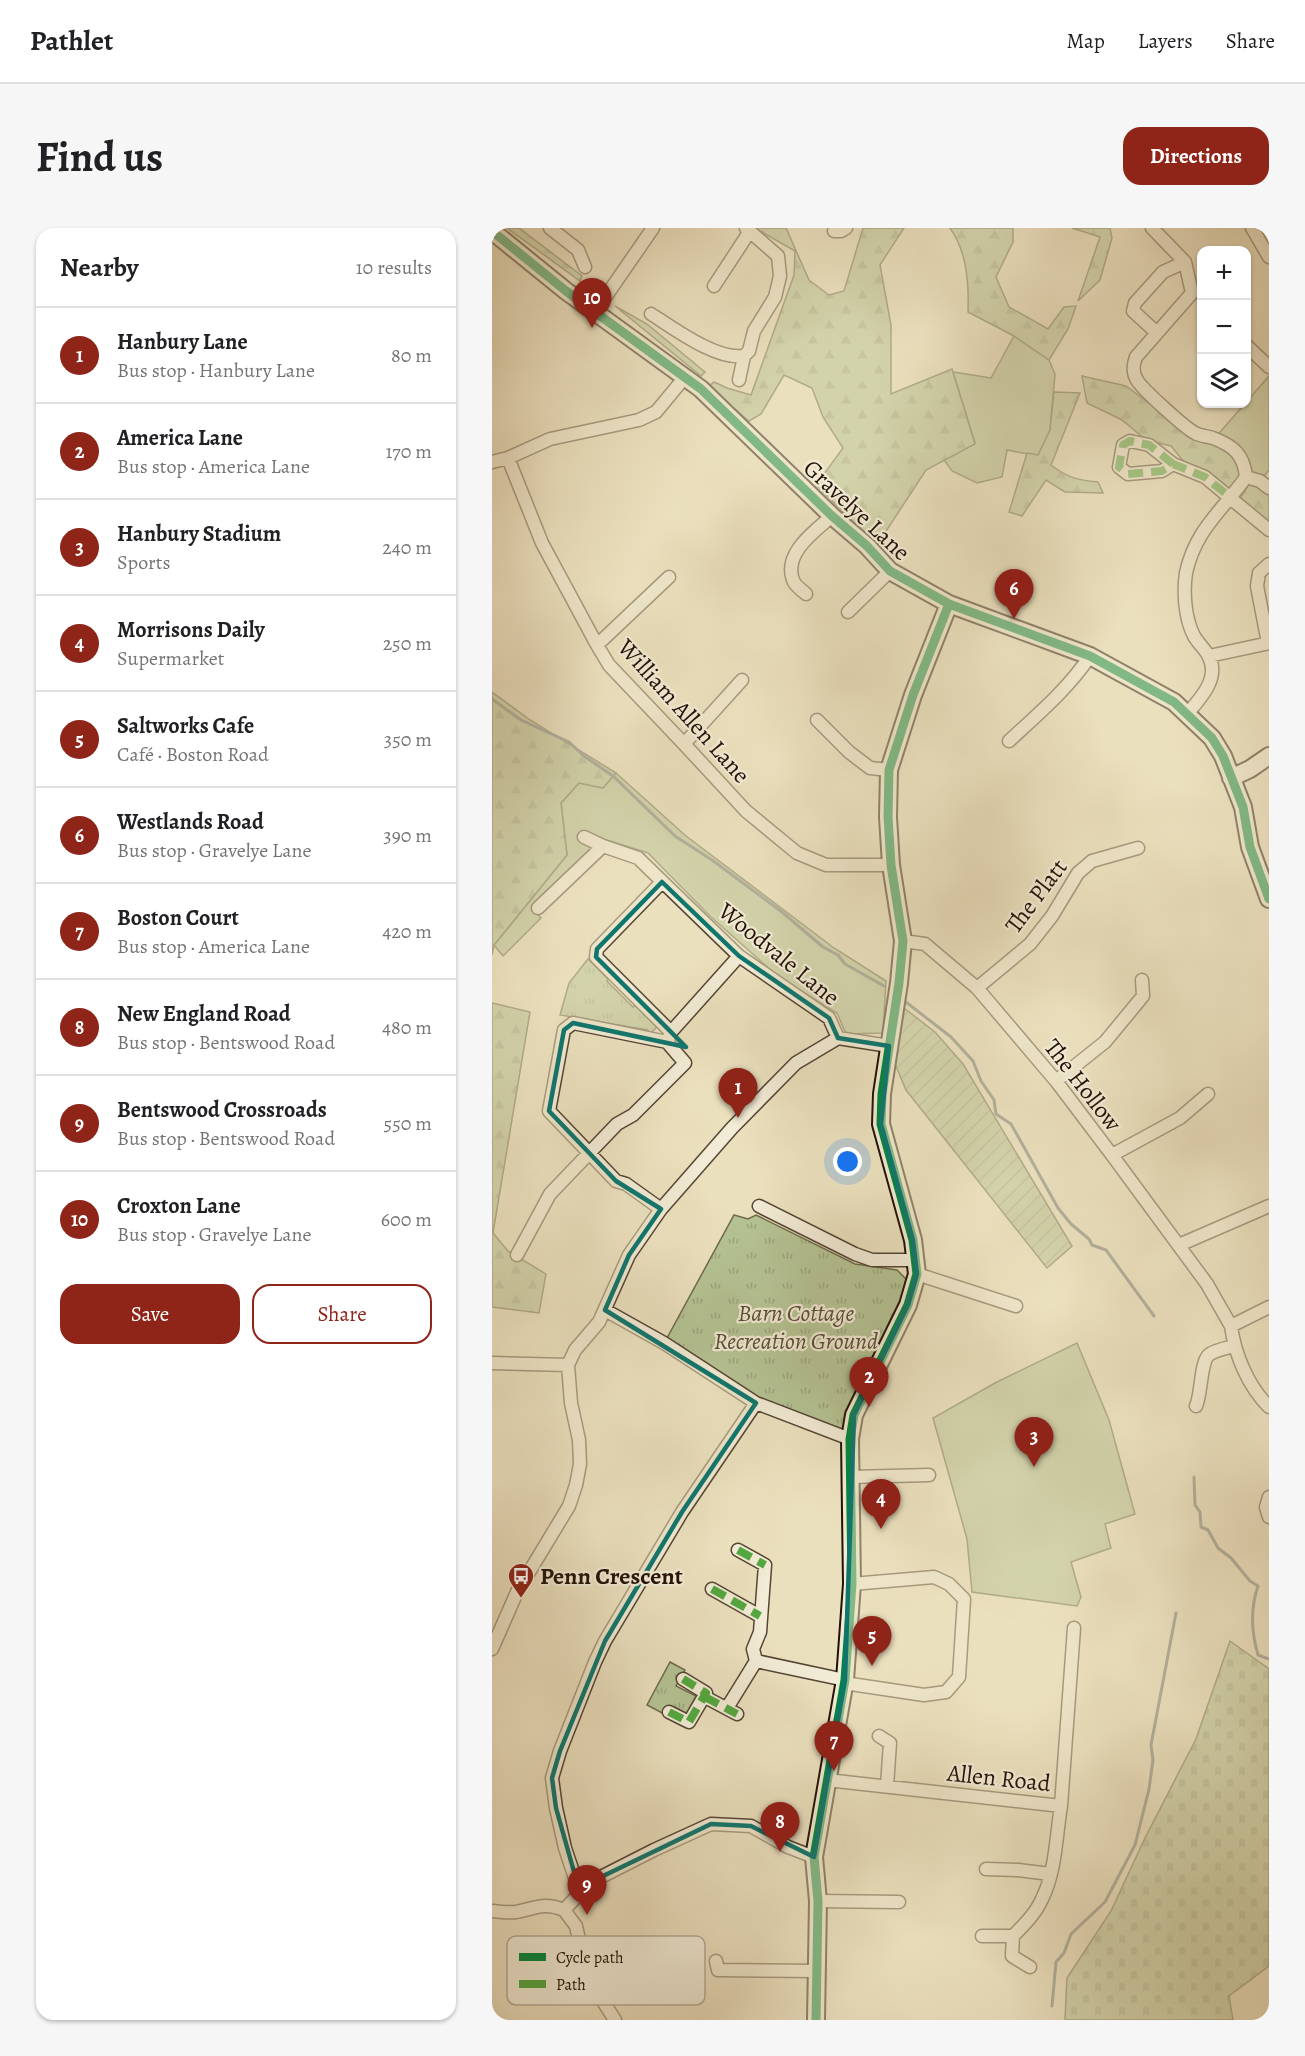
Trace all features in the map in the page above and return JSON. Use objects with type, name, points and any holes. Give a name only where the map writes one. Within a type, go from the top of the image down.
[{"type":"street","points":[[549,228],[578,250],[585,267]]},
{"type":"street","points":[[595,312],[653,228]]},
{"type":"street","points":[[1152,228],[1185,262],[1192,293],[1200,300]]},
{"type":"street","points":[[1252,228],[1269,256]]},
{"type":"street","points":[[714,286],[748,230],[778,256],[780,276],[775,297],[754,331],[749,351],[744,356],[739,380]]},
{"type":"street","name":"Gravelye Lane","points":[[492,231],[566,291],[685,377],[739,424],[890,571],[949,604],[1090,656],[1173,702],[1212,738],[1223,756],[1243,807],[1250,848],[1269,899]]},
{"type":"street","points":[[1157,333],[1133,311],[1135,303],[1163,272],[1185,262]]},
{"type":"street","points":[[1186,714],[1210,684],[1213,666],[1209,656],[1194,636],[1190,623],[1185,594],[1186,575],[1197,541],[1207,524],[1246,477],[1245,462],[1233,449],[1214,439],[1196,434],[1179,421],[1137,381],[1133,367],[1136,357],[1192,293]]},
{"type":"street","points":[[651,314],[709,349],[739,357],[744,356]]},
{"type":"street","points":[[1251,351],[1268,371]]},
{"type":"street","points":[[492,462],[508,458],[550,438],[639,420],[656,412],[685,377]]},
{"type":"street","name":"William Allen Lane","points":[[508,458],[542,543],[609,665],[746,811],[797,853],[826,865],[891,865]]},
{"type":"street","points":[[1173,464],[1204,477],[1269,530]]},
{"type":"street","points":[[1246,477],[1260,481],[1269,488]]},
{"type":"street","points":[[806,594],[794,582],[791,567],[800,545],[832,516]]},
{"type":"street","points":[[1209,656],[1269,643],[1257,586],[1259,573],[1269,564]]},
{"type":"street","points":[[848,612],[890,571]]},
{"type":"street","points":[[597,645],[669,577]]},
{"type":"street","points":[[816,2020],[819,1901],[814,1857],[844,1682],[852,1584],[850,1439],[854,1415],[908,1305],[916,1267],[913,1240],[881,1124],[882,1094],[903,941],[891,865],[888,817],[889,770],[913,695],[949,604]]},
{"type":"street","points":[[1009,741],[1057,697],[1090,656]]},
{"type":"street","points":[[684,744],[742,680]]},
{"type":"street","points":[[817,720],[849,752],[870,768],[889,770]]},
{"type":"street","points":[[1231,778],[1269,756]]},
{"type":"street","name":"Woodvale Lane","points":[[584,837],[638,858],[739,956],[829,1018],[838,1038]]},
{"type":"street","points":[[538,908],[603,846]]},
{"type":"street","name":"The Platt","points":[[977,988],[1030,944],[1052,916],[1078,873],[1092,861],[1138,848]]},
{"type":"street","points":[[518,1255],[550,1194],[617,1124],[633,1115],[685,1063],[669,1037],[596,957],[597,949],[662,882]]},
{"type":"street","name":"The Hollow","points":[[903,941],[925,944],[944,957],[977,988],[1056,1081],[1112,1155],[1207,1284],[1231,1326]]},
{"type":"street","points":[[669,1037],[739,956]]},
{"type":"street","points":[[1056,1081],[1105,1042],[1143,996],[1142,980]]},
{"type":"street","points":[[661,1209],[626,1184],[616,1181],[549,1111],[564,1030],[573,1023],[669,1037]]},
{"type":"street","points":[[492,1649],[517,1592],[569,1506],[580,1464],[579,1440],[571,1403],[568,1365],[575,1350],[598,1322],[629,1256],[661,1209],[732,1128],[796,1063],[838,1038],[889,1046]]},
{"type":"street","points":[[1112,1155],[1180,1118],[1208,1094]]},
{"type":"street","points":[[759,1206],[855,1254],[872,1260],[916,1267],[1016,1306]]},
{"type":"street","points":[[1179,1245],[1269,1206]]},
{"type":"street","points":[[1269,1307],[1231,1326],[1234,1346],[1256,1392],[1269,1407]]},
{"type":"street","points":[[604,1310],[664,1342],[756,1403],[850,1439]]},
{"type":"street","points":[[1196,1406],[1200,1397],[1204,1360],[1210,1354],[1234,1346]]},
{"type":"street","points":[[492,1363],[568,1365]]},
{"type":"street","points":[[580,1893],[565,1848],[556,1808],[552,1778],[560,1751],[605,1641],[682,1512],[756,1403]]},
{"type":"street","points":[[850,1477],[929,1475]]},
{"type":"street","points":[[1269,1497],[1266,1508],[1269,1517]]},
{"type":"street","points":[[683,1679],[706,1694],[705,1696],[732,1711],[756,1661],[753,1649],[760,1632],[765,1565],[738,1550]]},
{"type":"street","points":[[756,1661],[844,1682],[924,1695],[946,1692],[959,1677],[964,1599],[949,1584],[934,1577],[852,1584]]},
{"type":"street","points":[[711,1589],[760,1616]]},
{"type":"street","name":"Allen Road","points":[[827,1780],[1061,1806],[1074,1628]]},
{"type":"street","points":[[669,1712],[689,1722],[705,1696]]},
{"type":"street","points":[[879,1737],[890,1743],[887,1786]]},
{"type":"street","points":[[1030,1967],[1012,1956],[1014,1936],[1028,1921],[1042,1899],[1050,1874],[1061,1806]]},
{"type":"street","points":[[564,1910],[580,1893],[601,1877],[711,1824],[751,1826],[789,1847],[814,1857]]},
{"type":"street","points":[[986,1869],[1050,1874]]},
{"type":"street","points":[[819,1901],[899,1902]]},
{"type":"street","points":[[492,1911],[514,1912],[536,1906],[551,1905],[564,1910],[576,1926],[578,1936]]},
{"type":"street","points":[[982,1936],[1014,1936]]},
{"type":"street","points":[[715,1969],[817,1971]]},
{"type":"street","points":[[605,2005],[615,2020]]},
{"type":"highlighted area","points":[[662,882],[739,956],[829,1018],[838,1038],[889,1046],[881,1124],[913,1240],[917,1274],[908,1305],[854,1415],[845,1680],[814,1857],[751,1826],[711,1824],[601,1877],[580,1893],[556,1808],[552,1778],[560,1751],[605,1641],[682,1512],[756,1403],[605,1310],[629,1255],[661,1209],[616,1181],[549,1111],[564,1030],[573,1023],[686,1047],[596,957],[597,949]]},
{"type":"green space","points":[[507,228],[519,228],[582,276],[580,281]]},
{"type":"green space","points":[[755,228],[786,228],[809,280],[829,295],[844,291],[863,228],[904,228],[880,265],[891,325],[891,394],[952,369],[975,444],[926,470],[877,545],[816,485],[843,448],[823,417],[812,388],[784,375],[761,414],[749,421],[708,387],[714,382],[751,395],[794,275],[795,251]]},
{"type":"green space","points":[[950,228],[1013,228],[1013,242],[996,277],[1009,307],[1048,329],[1064,307],[1076,306],[1068,329],[1049,360],[1014,336],[968,312],[966,268],[956,237]]},
{"type":"green space","points":[[1072,228],[1110,228],[1112,238],[1100,280],[1078,301],[1100,237]]},
{"type":"green space","points":[[615,306],[647,324],[705,372],[701,376]]},
{"type":"green space","points":[[1014,336],[1049,360],[1055,374],[1050,430],[1038,456],[1007,450],[1002,477],[977,483],[952,471],[944,460],[975,443],[953,372],[991,378]]},
{"type":"green space","points":[[1082,376],[1126,386],[1191,438],[1211,442],[1243,463],[1244,476],[1231,490],[1184,462],[1171,446],[1146,440],[1122,420],[1087,403]]},
{"type":"green space","points":[[1269,376],[1269,470],[1260,481],[1214,439],[1241,408],[1251,408],[1251,397]]},
{"type":"green space","points":[[1054,392],[1080,393],[1051,465],[1073,478],[1098,482],[1103,493],[1065,492],[1046,480],[1022,516],[1009,512],[1027,453],[1038,455],[1050,430]]},
{"type":"green space","points":[[1249,484],[1260,484],[1269,491],[1269,524],[1242,503],[1241,497]]},
{"type":"green space","points":[[492,692],[530,720],[616,773],[603,788],[579,783],[561,803],[567,855],[494,945],[492,955]]},
{"type":"green space","points":[[616,773],[686,836],[834,948],[886,981],[883,1033],[846,1034],[837,1013],[781,979],[710,916],[648,853],[604,839],[532,908],[541,918],[503,956],[494,945],[567,855],[561,803],[579,783],[603,788]]},
{"type":"green space","points":[[588,959],[633,1007],[636,1005],[658,1026],[651,1033],[648,1030],[560,1015],[569,983]]},
{"type":"green space","points":[[492,1003],[530,1012],[493,1233],[508,1251],[546,1274],[539,1313],[492,1307]]},
{"type":"green space","points":[[904,1008],[935,1032],[963,1064],[1072,1246],[1047,1268],[906,1090],[895,1064]]},
{"type":"green space","name":"Barn Cottage Recreation Ground","points":[[734,1215],[748,1219],[756,1215],[855,1264],[897,1270],[907,1280],[903,1305],[846,1433],[757,1401],[667,1338]]},
{"type":"green space","points":[[1077,1343],[1109,1420],[1135,1514],[1105,1524],[1111,1548],[1071,1562],[1081,1597],[1077,1606],[972,1592],[967,1539],[933,1418],[995,1383]]},
{"type":"green space","points":[[1230,1641],[1269,1669],[1269,1966],[1229,1996],[1233,2020],[1065,2020],[1067,1978],[1111,1911],[1145,1838],[1196,1739]]},
{"type":"green space","points":[[670,1662],[685,1670],[676,1686],[696,1696],[686,1715],[664,1714],[647,1705]]},
{"type":"waterway","points":[[492,699],[521,720],[569,742],[584,756],[613,776],[675,836],[712,860],[782,912],[823,947],[838,955],[845,964],[884,986]]},
{"type":"waterway","points":[[902,999],[951,1037],[973,1061],[981,1081],[994,1100],[996,1114],[1011,1124],[1058,1208],[1071,1224],[1089,1239],[1092,1245],[1106,1250],[1154,1316]]},
{"type":"waterway","points":[[1194,1477],[1195,1505],[1200,1512],[1201,1527],[1208,1530],[1218,1548],[1231,1558],[1250,1581],[1258,1586],[1252,1620],[1254,1637],[1258,1655],[1269,1659]]},
{"type":"waterway","points":[[1052,2006],[1056,1962],[1064,1953],[1071,1934],[1105,1902],[1135,1845],[1149,1789],[1153,1760],[1151,1745],[1176,1613]]},
{"type":"marked path","points":[[1173,464],[1149,445],[1130,441],[1123,445],[1119,467],[1128,474],[1162,471],[1173,464],[1205,477],[1230,497]]},
{"type":"marked path","points":[[738,1550],[765,1565]]},
{"type":"marked path","points":[[712,1589],[760,1616]]},
{"type":"marked path","points":[[669,1712],[689,1722],[706,1693],[683,1679]]},
{"type":"marked path","points":[[705,1697],[737,1714]]},
{"type":"cycle path","points":[[492,231],[566,291],[701,389],[832,516],[867,546],[890,571],[949,604],[1090,656],[1174,702],[1212,738],[1223,756],[1243,807],[1250,847],[1269,899]]},
{"type":"cycle path","points":[[816,2020],[818,1901],[814,1857],[845,1680],[852,1584],[850,1439],[854,1415],[908,1305],[917,1274],[913,1240],[881,1124],[882,1094],[903,941],[891,865],[888,817],[889,770],[913,695],[949,604]]},
{"type":"place","name":"Croxton Lane","points":[[592,328]]},
{"type":"place","name":"Westlands Road","points":[[1014,619]]},
{"type":"place","name":"Hanbury Lane","points":[[738,1118]]},
{"type":"place","name":"America Lane","points":[[869,1407]]},
{"type":"place","name":"Hanbury Stadium","points":[[1034,1467]]},
{"type":"place","name":"Morrisons Daily","points":[[881,1529]]},
{"type":"place","name":"Penn Crescent","points":[[521,1599]]},
{"type":"place","name":"Saltworks Cafe","points":[[872,1666]]},
{"type":"place","name":"Boston Court","points":[[834,1771]]},
{"type":"place","name":"New England Road","points":[[780,1852]]},
{"type":"place","name":"Bentswood Crossroads","points":[[587,1915]]}]
